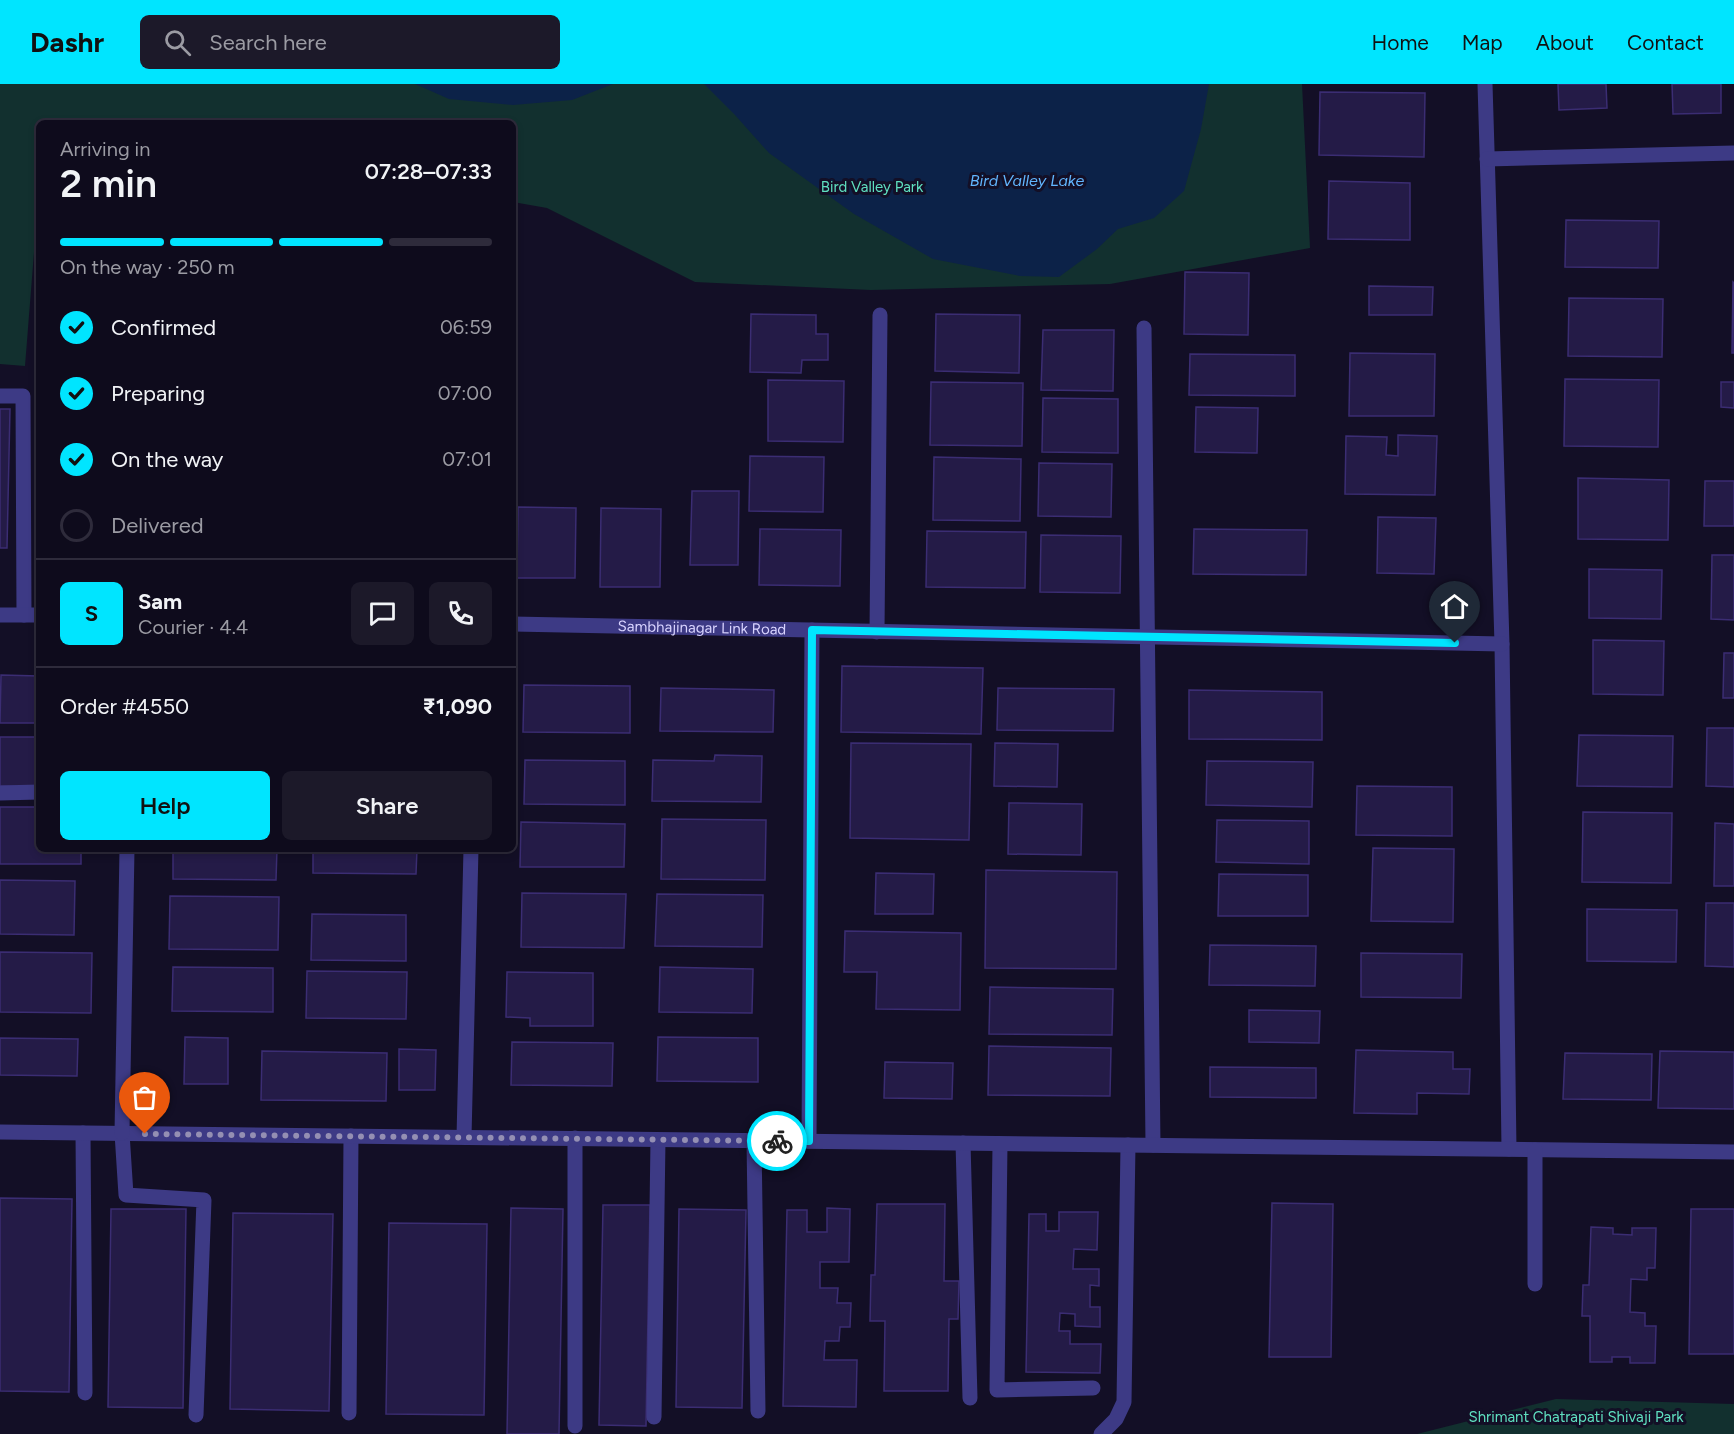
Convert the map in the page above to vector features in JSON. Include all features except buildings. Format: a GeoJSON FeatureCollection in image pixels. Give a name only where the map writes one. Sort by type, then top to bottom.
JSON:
{"type":"FeatureCollection","features":[{"type":"Feature","properties":{"kind":"street"},"geometry":{"type":"LineString","coordinates":[[1485,84],[1502,644],[1509,1149]]}},
{"type":"Feature","properties":{"kind":"street"},"geometry":{"type":"LineString","coordinates":[[1487,159],[1734,153]]}},
{"type":"Feature","properties":{"kind":"street"},"geometry":{"type":"LineString","coordinates":[[877,632],[880,315]]}},
{"type":"Feature","properties":{"kind":"street"},"geometry":{"type":"LineString","coordinates":[[1144,328],[1153,1145]]}},
{"type":"Feature","properties":{"kind":"street"},"geometry":{"type":"LineString","coordinates":[[0,396],[23,396],[31,615],[0,615]]}},
{"type":"Feature","properties":{"kind":"street","name":"Sambhajinagar Link Road"},"geometry":{"type":"LineString","coordinates":[[516,624],[1502,644]]}},
{"type":"Feature","properties":{"kind":"street"},"geometry":{"type":"LineString","coordinates":[[809,1141],[812,630]]}},
{"type":"Feature","properties":{"kind":"street"},"geometry":{"type":"LineString","coordinates":[[0,793],[36,792]]}},
{"type":"Feature","properties":{"kind":"street"},"geometry":{"type":"LineString","coordinates":[[127,852],[122,1133],[126,1196],[204,1200],[196,1415]]}},
{"type":"Feature","properties":{"kind":"street"},"geometry":{"type":"LineString","coordinates":[[464,1137],[471,852]]}},
{"type":"Feature","properties":{"kind":"street"},"geometry":{"type":"LineString","coordinates":[[0,1132],[1734,1152]]}},
{"type":"Feature","properties":{"kind":"street"},"geometry":{"type":"LineString","coordinates":[[83,1133],[85,1393]]}},
{"type":"Feature","properties":{"kind":"street"},"geometry":{"type":"LineString","coordinates":[[349,1413],[351,1136]]}},
{"type":"Feature","properties":{"kind":"street"},"geometry":{"type":"LineString","coordinates":[[575,1138],[576,1426]]}},
{"type":"Feature","properties":{"kind":"street"},"geometry":{"type":"LineString","coordinates":[[654,1417],[658,1140]]}},
{"type":"Feature","properties":{"kind":"street"},"geometry":{"type":"LineString","coordinates":[[754,1141],[758,1411]]}},
{"type":"Feature","properties":{"kind":"street"},"geometry":{"type":"LineString","coordinates":[[963,1143],[970,1398]]}},
{"type":"Feature","properties":{"kind":"street"},"geometry":{"type":"LineString","coordinates":[[1000,1144],[997,1390],[1093,1388]]}},
{"type":"Feature","properties":{"kind":"street"},"geometry":{"type":"LineString","coordinates":[[1101,1434],[1116,1419],[1124,1402],[1128,1145]]}},
{"type":"Feature","properties":{"kind":"street"},"geometry":{"type":"LineString","coordinates":[[1535,1150],[1535,1284]]}},
{"type":"Feature","properties":{"kind":"green space","name":"Bird Valley Park"},"geometry":{"type":"Polygon","coordinates":[[[0,84],[1302,84],[1310,248],[1110,284],[871,290],[695,282],[547,208],[516,203],[516,120],[36,120],[36,240],[25,366],[0,364],[0,84]]]}},
{"type":"Feature","properties":{"kind":"green space","name":"Shrimant Chatrapati Shivaji Park"},"geometry":{"type":"Polygon","coordinates":[[[1556,1399],[1734,1404],[1734,1434],[1417,1434],[1556,1399]]]}},
{"type":"Feature","properties":{"kind":"water"},"geometry":{"type":"Polygon","coordinates":[[[415,84],[613,84],[572,100],[513,105],[449,99],[415,84]]]}},
{"type":"Feature","properties":{"kind":"water","name":"Bird Valley Lake"},"geometry":{"type":"Polygon","coordinates":[[[704,84],[1209,84],[1201,129],[1184,191],[1154,218],[1118,229],[1097,249],[1059,277],[1020,276],[933,259],[854,214],[769,153],[704,84]]]}},
{"type":"Feature","properties":{"kind":"way so far"},"geometry":{"type":"LineString","coordinates":[[145,1134],[777,1141]]}},
{"type":"Feature","properties":{"kind":"route"},"geometry":{"type":"LineString","coordinates":[[777,1141],[809,1141],[812,630],[1455,643]]}}]}
